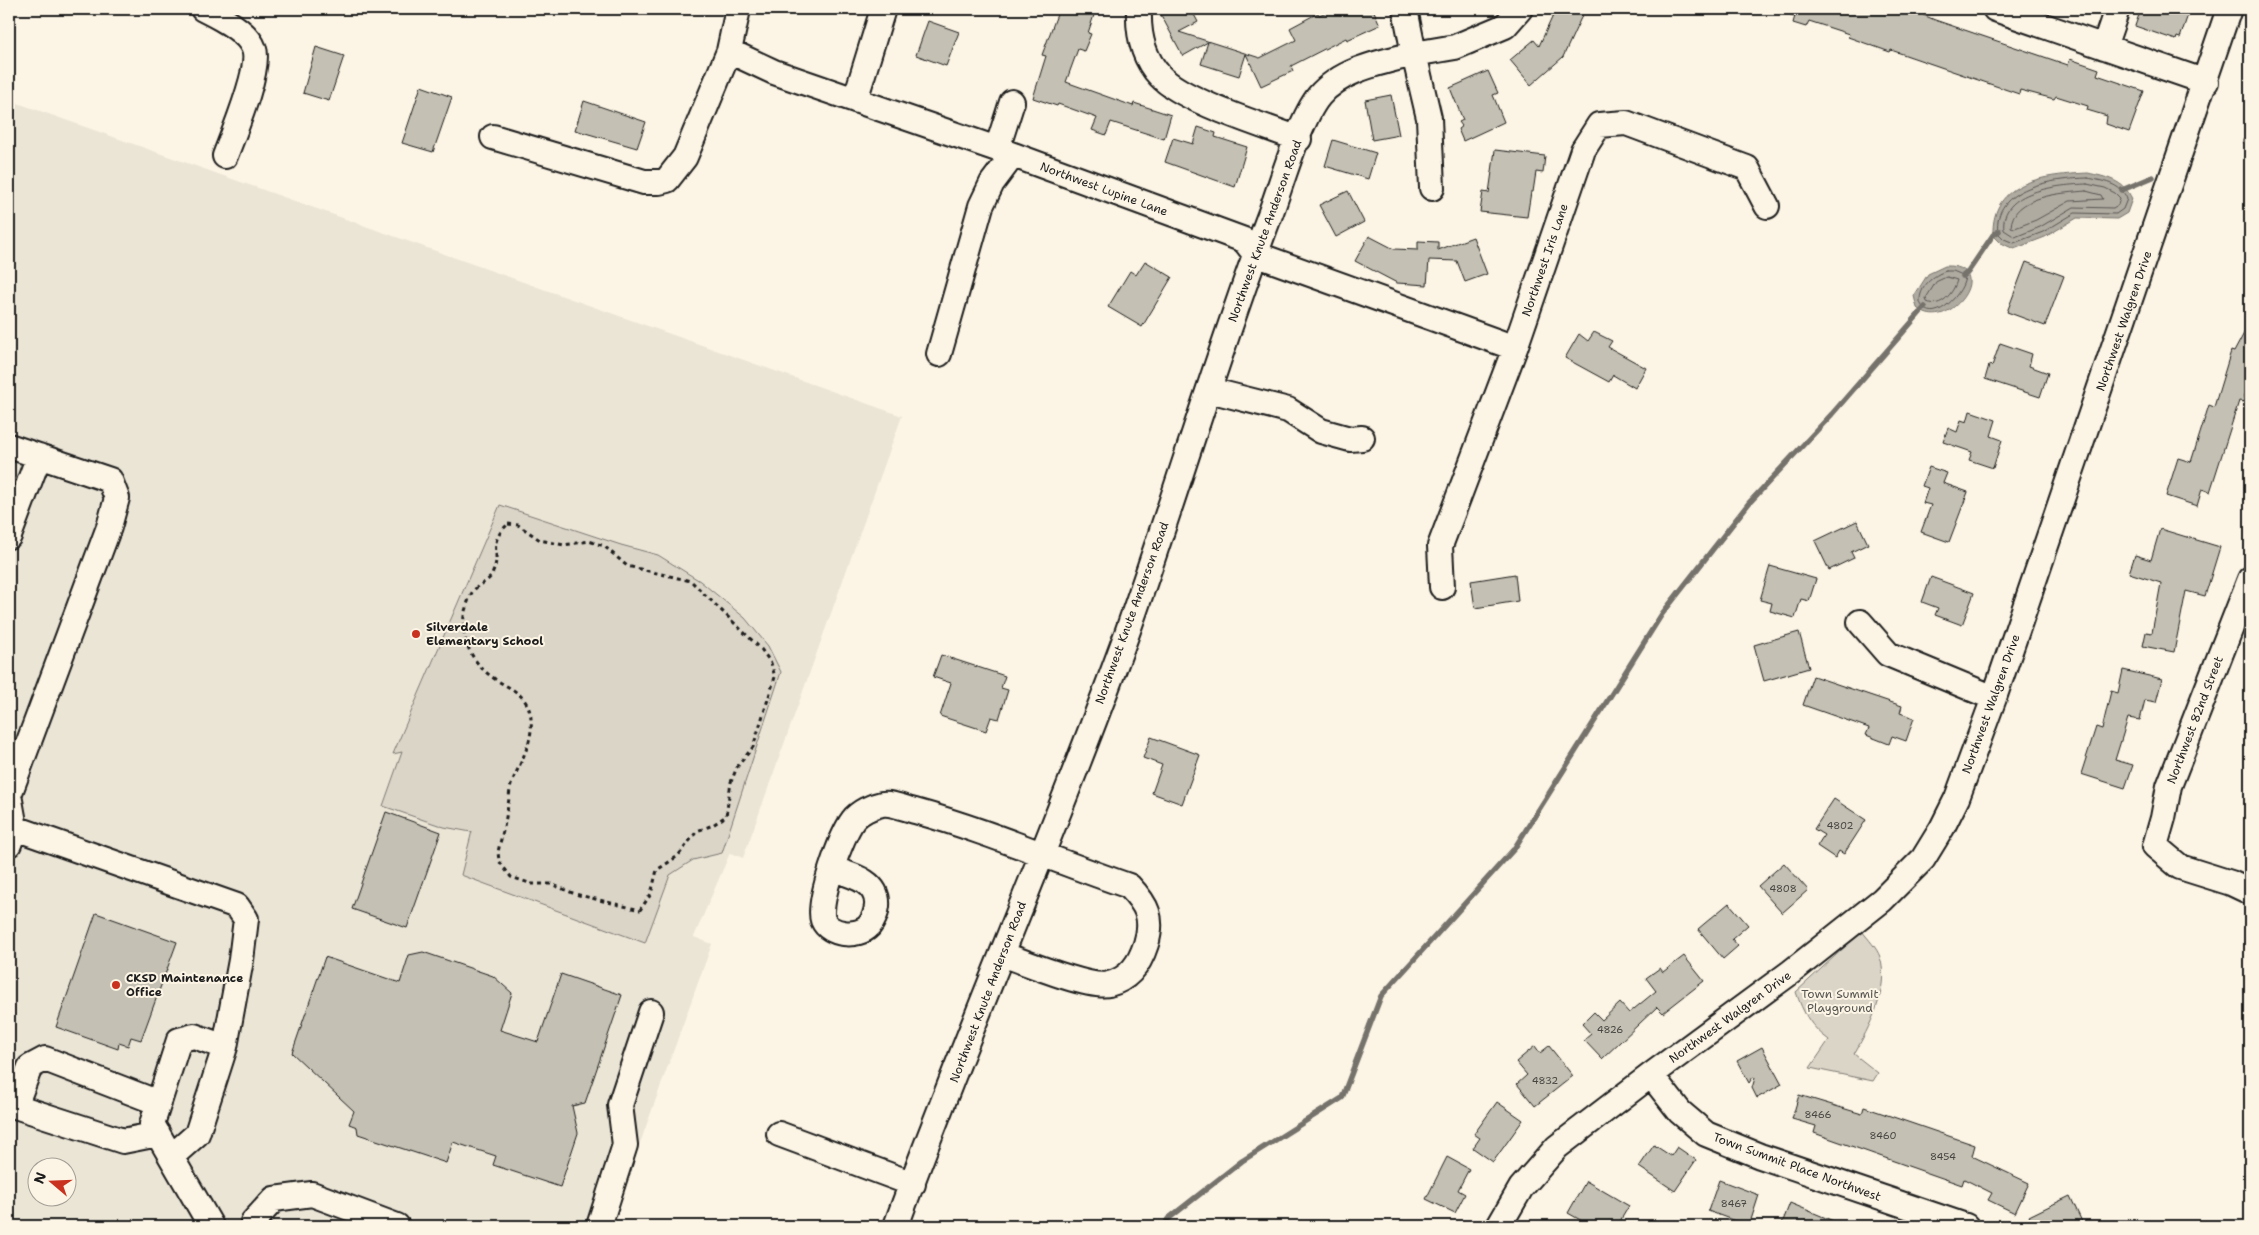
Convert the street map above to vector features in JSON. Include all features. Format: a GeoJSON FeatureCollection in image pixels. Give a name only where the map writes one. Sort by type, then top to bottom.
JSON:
{"type":"FeatureCollection","features":[{"type":"Feature","properties":{"kind":"street"},"geometry":{"type":"LineString","coordinates":[[203,9],[226,21],[246,37],[255,49],[254,72],[225,156]]}},
{"type":"Feature","properties":{"kind":"street"},"geometry":{"type":"LineString","coordinates":[[493,138],[644,182],[668,180],[685,157],[729,51],[738,9]]}},
{"type":"Feature","properties":{"kind":"street"},"geometry":{"type":"LineString","coordinates":[[855,100],[883,9]]}},
{"type":"Feature","properties":{"kind":"street"},"geometry":{"type":"LineString","coordinates":[[1139,9],[1140,37],[1146,56],[1160,76],[1172,86],[1211,105],[1299,138]]}},
{"type":"Feature","properties":{"kind":"street"},"geometry":{"type":"LineString","coordinates":[[1405,9],[1429,118],[1432,188]]}},
{"type":"Feature","properties":{"kind":"street","name":"Northwest Knute Anderson Road"},"geometry":{"type":"LineString","coordinates":[[896,1226],[1126,637],[1255,254],[1310,111],[1320,95],[1353,72],[1373,64],[1455,47],[1505,26],[1520,9]]}},
{"type":"Feature","properties":{"kind":"street"},"geometry":{"type":"LineString","coordinates":[[1995,9],[2206,82]]}},
{"type":"Feature","properties":{"kind":"street"},"geometry":{"type":"LineString","coordinates":[[2104,47],[2117,9]]}},
{"type":"Feature","properties":{"kind":"street","name":"Northwest Walgren Drive"},"geometry":{"type":"LineString","coordinates":[[1499,1226],[1521,1188],[1557,1147],[1651,1074],[1792,972],[1882,900],[1923,859],[1942,828],[1957,798],[1994,698],[2206,82],[2229,9]]}},
{"type":"Feature","properties":{"kind":"street","name":"Northwest Lupine Lane"},"geometry":{"type":"LineString","coordinates":[[729,51],[774,72],[1005,152],[1244,240],[1255,254],[1515,348]]}},
{"type":"Feature","properties":{"kind":"street"},"geometry":{"type":"LineString","coordinates":[[939,354],[981,206],[1005,152],[1012,102]]}},
{"type":"Feature","properties":{"kind":"street","name":"Northwest Iris Lane"},"geometry":{"type":"LineString","coordinates":[[1442,588],[1440,546],[1515,348],[1583,150],[1599,125],[1626,123],[1747,168],[1767,206]]}},
{"type":"Feature","properties":{"kind":"street"},"geometry":{"type":"LineString","coordinates":[[1209,390],[1288,410],[1320,431],[1350,439],[1362,438]]}},
{"type":"Feature","properties":{"kind":"street"},"geometry":{"type":"LineString","coordinates":[[9,446],[110,480],[116,498],[109,527],[9,795],[12,836],[237,906],[246,919],[241,960],[225,1047],[196,1134],[171,1157]]}},
{"type":"Feature","properties":{"kind":"street"},"geometry":{"type":"LineString","coordinates":[[9,536],[39,456]]}},
{"type":"Feature","properties":{"kind":"street","name":"Northwest 82nd Street"},"geometry":{"type":"LineString","coordinates":[[2250,579],[2169,786],[2155,846],[2180,867],[2231,883],[2250,892]]}},
{"type":"Feature","properties":{"kind":"street"},"geometry":{"type":"LineString","coordinates":[[1860,622],[1888,654],[1994,698]]}},
{"type":"Feature","properties":{"kind":"street"},"geometry":{"type":"LineString","coordinates":[[832,869],[853,820],[866,809],[884,803],[934,816],[1129,886],[1148,911],[1150,931],[1144,951],[1135,970],[1124,978],[1108,985],[1086,982],[1002,954]]}},
{"type":"Feature","properties":{"kind":"street"},"geometry":{"type":"LineString","coordinates":[[600,1226],[625,1145],[620,1105],[651,1012]]}},
{"type":"Feature","properties":{"kind":"street"},"geometry":{"type":"LineString","coordinates":[[211,1226],[152,1124],[179,1040],[194,1036],[225,1047]]}},
{"type":"Feature","properties":{"kind":"street"},"geometry":{"type":"LineString","coordinates":[[158,1134],[123,1141],[15,1106],[30,1068],[44,1059],[159,1103]]}},
{"type":"Feature","properties":{"kind":"street","name":"Town Summit Place Northwest"},"geometry":{"type":"LineString","coordinates":[[1651,1074],[1680,1112],[1706,1134],[1760,1156],[1966,1226]]}},
{"type":"Feature","properties":{"kind":"street"},"geometry":{"type":"LineString","coordinates":[[779,1134],[913,1184]]}},
{"type":"Feature","properties":{"kind":"street"},"geometry":{"type":"LineString","coordinates":[[252,1226],[253,1222],[274,1199],[312,1194],[397,1226]]}},
{"type":"Feature","properties":{"kind":"path"},"geometry":{"type":"LineString","coordinates":[[508,524],[518,524],[540,540],[564,545],[589,542],[604,546],[627,566],[691,581],[761,649],[770,663],[775,678],[753,747],[737,768],[731,782],[726,816],[713,825],[697,831],[678,856],[657,870],[651,894],[640,910],[584,897],[550,884],[532,884],[511,877],[499,861],[498,852],[511,785],[531,735],[530,712],[523,699],[513,688],[492,677],[469,651],[463,627],[466,610],[474,590],[484,584],[493,573],[494,548],[498,534],[508,524]]}},
{"type":"Feature","properties":{"kind":"shaded area","name":"Silverdale Elementary School"},"geometry":{"type":"Polygon","coordinates":[[[9,100],[902,416],[743,858],[730,853],[694,937],[712,944],[610,1226],[9,1226],[9,100]]]}},
{"type":"Feature","properties":{"kind":"green space"},"geometry":{"type":"Polygon","coordinates":[[[500,505],[621,545],[658,555],[700,581],[745,618],[768,646],[781,672],[722,853],[693,860],[670,875],[645,943],[461,875],[472,831],[444,827],[383,806],[402,752],[393,754],[500,505]]]}},
{"type":"Feature","properties":{"kind":"green space","name":"Town Summit Playground"},"geometry":{"type":"Polygon","coordinates":[[[1862,931],[1879,954],[1882,969],[1880,995],[1876,1008],[1854,1054],[1878,1073],[1873,1081],[1810,1068],[1829,1040],[1808,1019],[1796,992],[1862,931]]]}},
{"type":"Feature","properties":{"kind":"water"},"geometry":{"type":"Polygon","coordinates":[[[2088,173],[2114,180],[2124,187],[2132,199],[2127,213],[2117,219],[2077,218],[2045,237],[2014,249],[2001,243],[1993,235],[1995,217],[2001,202],[2011,192],[2024,184],[2039,179],[2088,173]]]}},
{"type":"Feature","properties":{"kind":"water"},"geometry":{"type":"Polygon","coordinates":[[[1945,266],[1961,268],[1968,276],[1968,286],[1963,297],[1954,307],[1942,313],[1929,314],[1917,308],[1914,296],[1928,274],[1945,266]]]}},
{"type":"Feature","properties":{"kind":"building"},"geometry":{"type":"Polygon","coordinates":[[[1059,9],[1096,9],[1088,33],[1091,34],[1084,51],[1078,49],[1066,82],[1133,106],[1134,103],[1171,115],[1164,139],[1111,122],[1106,135],[1092,130],[1097,118],[1058,104],[1057,106],[1033,98],[1046,56],[1042,55],[1059,9]]]}},
{"type":"Feature","properties":{"kind":"building"},"geometry":{"type":"Polygon","coordinates":[[[1173,9],[1191,9],[1198,22],[1179,32],[1260,58],[1296,40],[1290,28],[1318,13],[1319,15],[1334,9],[1373,9],[1380,25],[1347,40],[1346,38],[1291,66],[1293,71],[1261,86],[1246,54],[1239,76],[1201,64],[1208,42],[1183,56],[1161,15],[1173,9]]]}},
{"type":"Feature","properties":{"kind":"building"},"geometry":{"type":"Polygon","coordinates":[[[1556,9],[1585,9],[1563,57],[1531,85],[1510,60],[1534,40],[1539,46],[1556,9]]]}},
{"type":"Feature","properties":{"kind":"building"},"geometry":{"type":"Polygon","coordinates":[[[1781,9],[1909,9],[1935,20],[2068,65],[2070,59],[2099,69],[2097,75],[2144,91],[2129,132],[2106,124],[2107,116],[2087,110],[2088,106],[2056,96],[2054,99],[2020,90],[2019,94],[1891,50],[1890,52],[1848,37],[1849,34],[1809,21],[1806,27],[1793,23],[1795,16],[1780,12],[1781,9]]]}},
{"type":"Feature","properties":{"kind":"building"},"geometry":{"type":"Polygon","coordinates":[[[2141,9],[2190,9],[2180,38],[2177,37],[2176,40],[2135,26],[2141,9]]]}},
{"type":"Feature","properties":{"kind":"building"},"geometry":{"type":"Polygon","coordinates":[[[928,21],[959,32],[946,66],[916,55],[928,21]]]}},
{"type":"Feature","properties":{"kind":"building"},"geometry":{"type":"Polygon","coordinates":[[[316,47],[344,56],[329,101],[303,93],[316,47]]]}},
{"type":"Feature","properties":{"kind":"building"},"geometry":{"type":"Polygon","coordinates":[[[1488,71],[1498,93],[1493,95],[1504,122],[1463,141],[1458,129],[1462,126],[1459,122],[1463,120],[1450,88],[1488,71]]]}},
{"type":"Feature","properties":{"kind":"building"},"geometry":{"type":"Polygon","coordinates":[[[421,86],[452,97],[433,152],[402,143],[421,86]]]}},
{"type":"Feature","properties":{"kind":"building"},"geometry":{"type":"Polygon","coordinates":[[[1391,95],[1399,135],[1372,140],[1365,100],[1391,95]]]}},
{"type":"Feature","properties":{"kind":"building"},"geometry":{"type":"Polygon","coordinates":[[[584,101],[646,122],[637,148],[575,130],[584,101]]]}},
{"type":"Feature","properties":{"kind":"building"},"geometry":{"type":"Polygon","coordinates":[[[1198,127],[1216,133],[1215,137],[1247,147],[1235,187],[1165,162],[1173,138],[1193,144],[1198,127]]]}},
{"type":"Feature","properties":{"kind":"building"},"geometry":{"type":"Polygon","coordinates":[[[1333,140],[1376,153],[1368,179],[1325,166],[1333,140]]]}},
{"type":"Feature","properties":{"kind":"building"},"geometry":{"type":"Polygon","coordinates":[[[1495,150],[1545,156],[1543,173],[1536,172],[1527,217],[1480,212],[1483,192],[1489,193],[1495,150]]]}},
{"type":"Feature","properties":{"kind":"building"},"geometry":{"type":"Polygon","coordinates":[[[1348,191],[1364,222],[1336,237],[1319,205],[1348,191]]]}},
{"type":"Feature","properties":{"kind":"building"},"geometry":{"type":"Polygon","coordinates":[[[1369,236],[1394,249],[1418,250],[1418,241],[1438,242],[1438,250],[1473,237],[1487,274],[1465,282],[1457,261],[1429,260],[1427,285],[1397,283],[1355,261],[1369,236]]]}},
{"type":"Feature","properties":{"kind":"building"},"geometry":{"type":"Polygon","coordinates":[[[1145,261],[1172,277],[1142,327],[1108,307],[1130,271],[1136,275],[1145,261]]]}},
{"type":"Feature","properties":{"kind":"building"},"geometry":{"type":"Polygon","coordinates":[[[2026,262],[2064,276],[2045,326],[2007,312],[2026,262]]]}},
{"type":"Feature","properties":{"kind":"building"},"geometry":{"type":"Polygon","coordinates":[[[2250,322],[2250,378],[2243,402],[2239,401],[2210,492],[2202,489],[2197,506],[2166,496],[2178,458],[2191,462],[2209,405],[2214,407],[2231,351],[2234,352],[2250,322]]]}},
{"type":"Feature","properties":{"kind":"building"},"geometry":{"type":"Polygon","coordinates":[[[1594,332],[1612,341],[1608,347],[1646,368],[1635,388],[1613,375],[1609,382],[1565,358],[1579,334],[1588,341],[1594,332]]]}},
{"type":"Feature","properties":{"kind":"building"},"geometry":{"type":"Polygon","coordinates":[[[2000,343],[2032,354],[2029,366],[2048,373],[2040,397],[1985,379],[1989,365],[1992,366],[2000,343]]]}},
{"type":"Feature","properties":{"kind":"building"},"geometry":{"type":"Polygon","coordinates":[[[1970,411],[1996,420],[1991,436],[2002,440],[1993,468],[1969,460],[1972,452],[1943,442],[1948,428],[1957,432],[1961,420],[1967,422],[1970,411]]]}},
{"type":"Feature","properties":{"kind":"building"},"geometry":{"type":"Polygon","coordinates":[[[1929,467],[1947,473],[1943,483],[1968,492],[1949,542],[1921,532],[1931,505],[1923,503],[1928,488],[1922,486],[1929,467]]]}},
{"type":"Feature","properties":{"kind":"building"},"geometry":{"type":"Polygon","coordinates":[[[1857,521],[1868,544],[1851,552],[1854,558],[1829,570],[1815,541],[1857,521]]]}},
{"type":"Feature","properties":{"kind":"building"},"geometry":{"type":"Polygon","coordinates":[[[2160,529],[2220,547],[2205,596],[2186,591],[2174,652],[2143,646],[2146,632],[2152,633],[2161,583],[2129,573],[2135,555],[2151,560],[2160,529]]]}},
{"type":"Feature","properties":{"kind":"building"},"geometry":{"type":"Polygon","coordinates":[[[1770,566],[1816,579],[1809,601],[1801,599],[1795,618],[1770,611],[1772,603],[1760,600],[1770,566]]]}},
{"type":"Feature","properties":{"kind":"building"},"geometry":{"type":"Polygon","coordinates":[[[1515,574],[1518,601],[1475,608],[1471,581],[1515,574]]]}},
{"type":"Feature","properties":{"kind":"building"},"geometry":{"type":"Polygon","coordinates":[[[1931,577],[1974,593],[1962,625],[1935,615],[1938,608],[1922,602],[1931,577]]]}},
{"type":"Feature","properties":{"kind":"building"},"geometry":{"type":"Polygon","coordinates":[[[1799,632],[1809,668],[1764,681],[1754,645],[1799,632]]]}},
{"type":"Feature","properties":{"kind":"building"},"geometry":{"type":"Polygon","coordinates":[[[941,655],[1005,676],[1001,688],[1008,690],[999,719],[991,717],[986,731],[940,716],[951,683],[933,677],[941,655]]]}},
{"type":"Feature","properties":{"kind":"building"},"geometry":{"type":"Polygon","coordinates":[[[2123,670],[2162,679],[2156,702],[2145,700],[2140,720],[2128,718],[2115,760],[2133,765],[2125,788],[2081,774],[2096,727],[2102,729],[2111,691],[2118,693],[2123,670]]]}},
{"type":"Feature","properties":{"kind":"building"},"geometry":{"type":"Polygon","coordinates":[[[1813,676],[1902,706],[1900,713],[1914,718],[1906,741],[1892,736],[1889,744],[1866,735],[1869,728],[1803,705],[1813,676]]]}},
{"type":"Feature","properties":{"kind":"building"},"geometry":{"type":"Polygon","coordinates":[[[1151,737],[1200,755],[1182,804],[1152,793],[1162,765],[1143,758],[1151,737]]]}},
{"type":"Feature","properties":{"kind":"building"},"geometry":{"type":"Polygon","coordinates":[[[1834,799],[1866,820],[1844,854],[1839,851],[1835,858],[1817,846],[1824,835],[1814,829],[1834,799]]]}},
{"type":"Feature","properties":{"kind":"building"},"geometry":{"type":"Polygon","coordinates":[[[386,812],[441,832],[407,928],[352,909],[386,812]]]}},
{"type":"Feature","properties":{"kind":"building"},"geometry":{"type":"Polygon","coordinates":[[[1784,863],[1808,890],[1782,913],[1758,886],[1784,863]]]}},
{"type":"Feature","properties":{"kind":"building"},"geometry":{"type":"Polygon","coordinates":[[[1729,903],[1748,925],[1732,939],[1738,946],[1723,959],[1698,929],[1729,903]]]}},
{"type":"Feature","properties":{"kind":"building","name":"CKSD Maintenance Office"},"geometry":{"type":"Polygon","coordinates":[[[96,913],[177,942],[141,1040],[131,1037],[128,1046],[119,1043],[118,1049],[56,1027],[96,913]]]}},
{"type":"Feature","properties":{"kind":"building"},"geometry":{"type":"Polygon","coordinates":[[[423,952],[493,976],[512,993],[500,1030],[538,1042],[561,974],[622,995],[585,1103],[572,1106],[578,1133],[560,1187],[493,1165],[496,1156],[453,1142],[446,1163],[358,1134],[357,1127],[349,1124],[354,1111],[292,1053],[325,957],[400,983],[409,955],[423,952]]]}},
{"type":"Feature","properties":{"kind":"building"},"geometry":{"type":"Polygon","coordinates":[[[1684,956],[1704,981],[1663,1013],[1657,1007],[1602,1059],[1584,1040],[1591,1034],[1582,1024],[1594,1012],[1602,1020],[1620,1003],[1629,1013],[1656,991],[1646,978],[1660,968],[1663,972],[1684,956]]]}},
{"type":"Feature","properties":{"kind":"building"},"geometry":{"type":"Polygon","coordinates":[[[1535,1046],[1540,1053],[1549,1046],[1573,1076],[1535,1106],[1517,1084],[1527,1075],[1516,1062],[1535,1046]]]}},
{"type":"Feature","properties":{"kind":"building"},"geometry":{"type":"Polygon","coordinates":[[[1762,1047],[1782,1084],[1757,1098],[1752,1088],[1755,1078],[1753,1077],[1749,1083],[1737,1061],[1762,1047]]]}},
{"type":"Feature","properties":{"kind":"building"},"geometry":{"type":"Polygon","coordinates":[[[1799,1095],[1862,1114],[1864,1107],[1975,1145],[1972,1156],[2029,1183],[2015,1213],[1988,1200],[1992,1193],[1964,1179],[1962,1185],[1814,1133],[1816,1126],[1792,1119],[1799,1095]]]}},
{"type":"Feature","properties":{"kind":"building"},"geometry":{"type":"Polygon","coordinates":[[[1497,1102],[1523,1120],[1493,1162],[1473,1148],[1480,1138],[1474,1134],[1497,1102]]]}},
{"type":"Feature","properties":{"kind":"building"},"geometry":{"type":"Polygon","coordinates":[[[1654,1145],[1671,1156],[1677,1147],[1696,1160],[1675,1191],[1639,1167],[1654,1145]]]}},
{"type":"Feature","properties":{"kind":"building"},"geometry":{"type":"Polygon","coordinates":[[[1447,1157],[1469,1169],[1458,1190],[1465,1194],[1455,1213],[1426,1199],[1447,1157]]]}},
{"type":"Feature","properties":{"kind":"building"},"geometry":{"type":"Polygon","coordinates":[[[1719,1180],[1759,1195],[1749,1226],[1708,1211],[1719,1180]]]}},
{"type":"Feature","properties":{"kind":"building"},"geometry":{"type":"Polygon","coordinates":[[[1586,1181],[1629,1206],[1617,1226],[1591,1226],[1568,1213],[1586,1181]]]}},
{"type":"Feature","properties":{"kind":"building"},"geometry":{"type":"Polygon","coordinates":[[[2070,1196],[2084,1226],[2034,1226],[2029,1216],[2070,1196]]]}},
{"type":"Feature","properties":{"kind":"building"},"geometry":{"type":"Polygon","coordinates":[[[1790,1203],[1843,1225],[1843,1226],[1781,1226],[1790,1203]]]}},
{"type":"Feature","properties":{"kind":"waterway"},"geometry":{"type":"LineString","coordinates":[[2245,141],[2250,139]]}},
{"type":"Feature","properties":{"kind":"waterway"},"geometry":{"type":"LineString","coordinates":[[2122,190],[2153,177]]}},
{"type":"Feature","properties":{"kind":"waterway"},"geometry":{"type":"LineString","coordinates":[[1963,276],[1968,272],[1993,235],[1999,231]]}},
{"type":"Feature","properties":{"kind":"waterway"},"geometry":{"type":"LineString","coordinates":[[1164,1226],[1168,1219],[1242,1161],[1342,1098],[1381,996],[1514,849],[1662,614],[1749,503],[1832,414],[1925,307]]}},
{"type":"Feature","properties":{"kind":"place","name":"Silverdale Elementary School"},"geometry":{"type":"Point","coordinates":[416,634]}},
{"type":"Feature","properties":{"kind":"place","name":"CKSD Maintenance Office"},"geometry":{"type":"Point","coordinates":[116,985]}}]}
